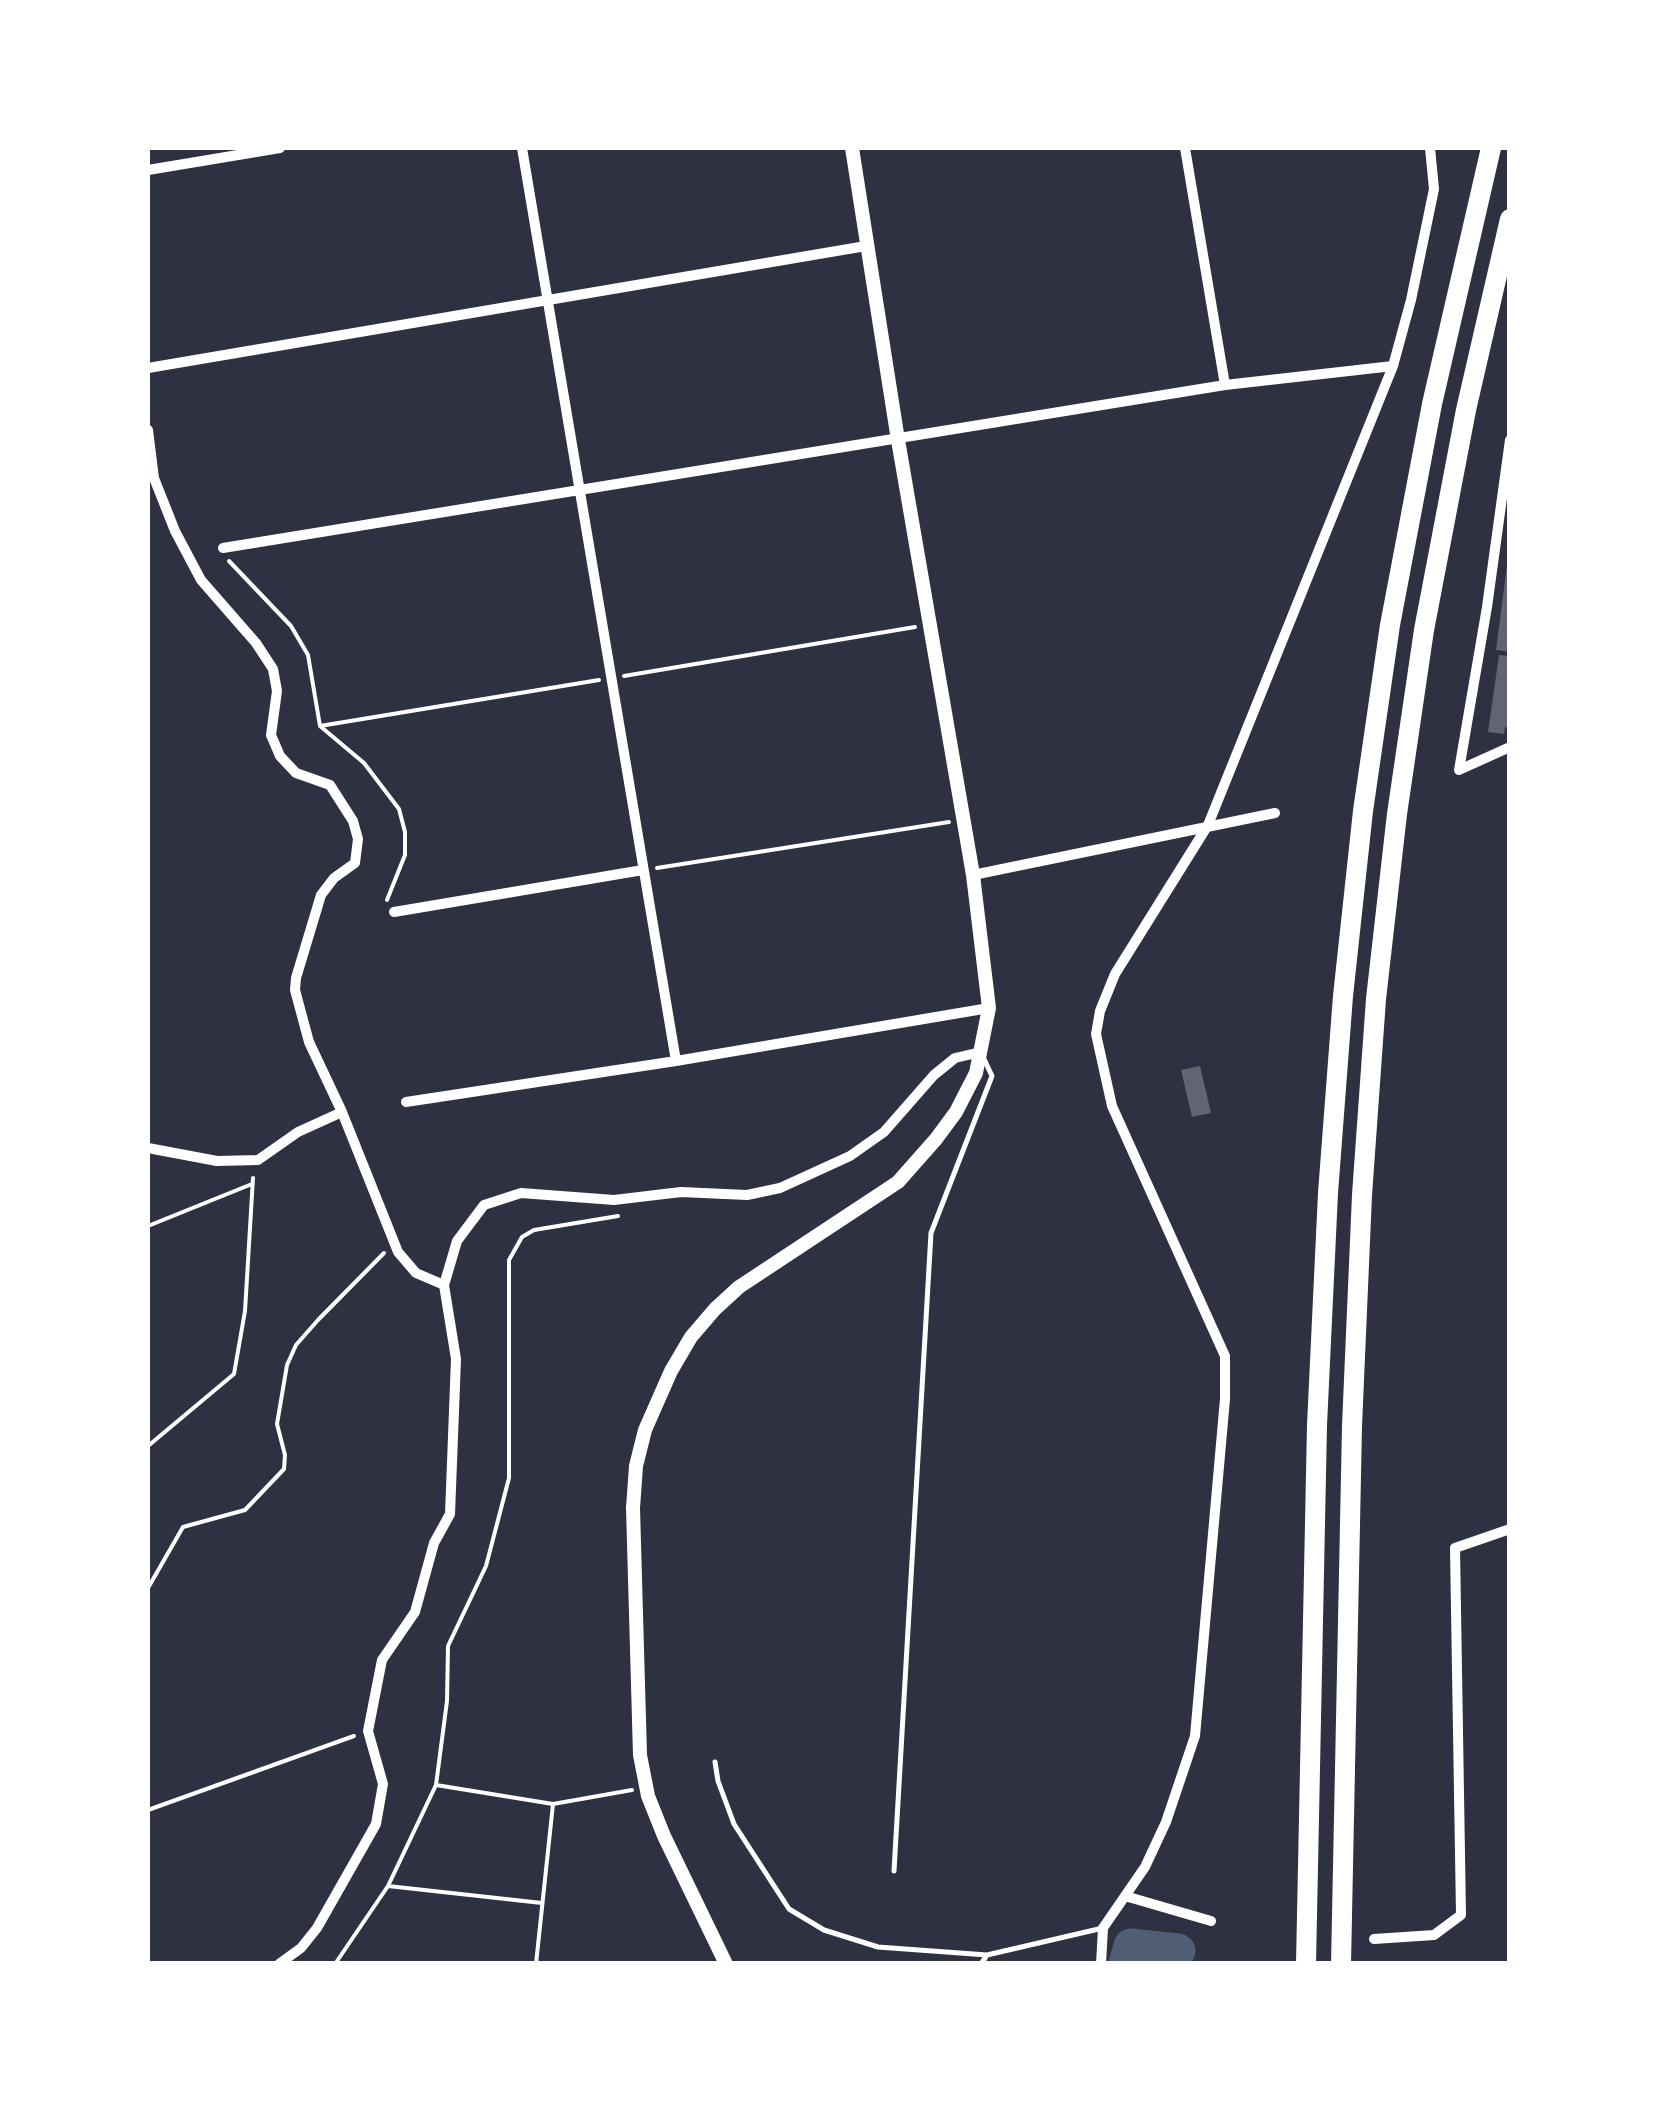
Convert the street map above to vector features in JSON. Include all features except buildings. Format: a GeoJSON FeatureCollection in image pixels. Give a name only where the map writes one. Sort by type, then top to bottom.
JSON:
{"type":"FeatureCollection","features":[{"type":"Feature","properties":{"kind":"highway"},"geometry":{"type":"LineString","coordinates":[[1306,1964],[1317,1424],[1328,1193],[1343,996],[1363,810],[1390,625],[1432,404],[1491,148]]}},
{"type":"Feature","properties":{"kind":"highway"},"geometry":{"type":"LineString","coordinates":[[1341,1964],[1352,1426],[1362,1194],[1376,999],[1397,814],[1424,630],[1466,410],[1510,219]]}},
{"type":"Feature","properties":{"kind":"street"},"geometry":{"type":"LineString","coordinates":[[148,170],[280,148]]}},
{"type":"Feature","properties":{"kind":"street"},"geometry":{"type":"LineString","coordinates":[[522,148],[676,1061]]}},
{"type":"Feature","properties":{"kind":"street"},"geometry":{"type":"LineString","coordinates":[[726,1964],[664,1836],[646,1788],[640,1755],[633,1508],[636,1466],[655,1401],[691,1337],[727,1298],[898,1182],[956,1112],[976,1073],[989,1008],[973,875],[852,148]]}},
{"type":"Feature","properties":{"kind":"street"},"geometry":{"type":"LineString","coordinates":[[1185,148],[1225,385]]}},
{"type":"Feature","properties":{"kind":"street"},"geometry":{"type":"LineString","coordinates":[[1101,1964],[1102,1928],[1144,1867],[1166,1822],[1195,1736],[1220,1476],[1225,1356],[1112,1106],[1096,1034],[1100,1011],[1115,974],[1208,825],[1393,366],[1412,300],[1434,189],[1430,148]]}},
{"type":"Feature","properties":{"kind":"street"},"geometry":{"type":"LineString","coordinates":[[148,368],[866,246]]}},
{"type":"Feature","properties":{"kind":"street"},"geometry":{"type":"LineString","coordinates":[[223,548],[1225,385],[1393,366]]}},
{"type":"Feature","properties":{"kind":"street"},"geometry":{"type":"LineString","coordinates":[[148,430],[154,478],[175,531],[201,580],[256,643],[273,669],[277,691],[271,735],[280,756],[296,773],[330,785],[352,820],[358,839],[355,863],[334,878],[322,895],[295,990],[310,1042],[394,1242],[416,1273],[444,1285]]}},
{"type":"Feature","properties":{"kind":"street"},"geometry":{"type":"LineString","coordinates":[[1510,440],[1459,770],[1510,747]]}},
{"type":"Feature","properties":{"kind":"street"},"geometry":{"type":"LineString","coordinates":[[973,875],[1275,812]]}},
{"type":"Feature","properties":{"kind":"street"},"geometry":{"type":"LineString","coordinates":[[394,912],[644,870]]}},
{"type":"Feature","properties":{"kind":"street"},"geometry":{"type":"LineString","coordinates":[[406,1102],[989,1008]]}},
{"type":"Feature","properties":{"kind":"street"},"geometry":{"type":"LineString","coordinates":[[279,1964],[301,1948],[317,1928],[376,1824],[383,1784],[368,1730],[382,1660],[415,1612],[434,1543],[450,1514],[456,1359],[444,1285],[457,1241],[484,1205],[521,1192],[614,1200],[681,1192],[747,1196],[780,1188],[850,1156],[884,1132],[934,1075],[955,1058],[981,1052]]}},
{"type":"Feature","properties":{"kind":"street"},"geometry":{"type":"LineString","coordinates":[[148,1148],[217,1161],[258,1160],[298,1132],[342,1112]]}},
{"type":"Feature","properties":{"kind":"street"},"geometry":{"type":"LineString","coordinates":[[1374,1939],[1434,1935],[1461,1915],[1455,1548],[1510,1529]]}},
{"type":"Feature","properties":{"kind":"street"},"geometry":{"type":"LineString","coordinates":[[1124,1896],[1211,1921]]}},
{"type":"Feature","properties":{"kind":"lane"},"geometry":{"type":"LineString","coordinates":[[894,1872],[931,1233],[992,1076],[981,1052]]}},
{"type":"Feature","properties":{"kind":"lane"},"geometry":{"type":"LineString","coordinates":[[715,1762],[734,1824],[789,1909],[824,1930],[878,1946],[986,1955],[1102,1928]]}},
{"type":"Feature","properties":{"kind":"lane"},"geometry":{"type":"LineString","coordinates":[[981,1964],[986,1955]]}},
{"type":"Feature","properties":{"kind":"path"},"geometry":{"type":"LineString","coordinates":[[223,548],[229,561],[291,626],[308,655],[320,726],[364,763],[399,809],[406,832],[405,855],[384,906],[394,912]]}},
{"type":"Feature","properties":{"kind":"path"},"geometry":{"type":"LineString","coordinates":[[644,870],[963,820]]}},
{"type":"Feature","properties":{"kind":"path"},"geometry":{"type":"LineString","coordinates":[[148,1226],[252,1184],[253,1178],[245,1311],[234,1374],[148,1446]]}},
{"type":"Feature","properties":{"kind":"path"},"geometry":{"type":"LineString","coordinates":[[335,1964],[388,1886],[436,1785],[448,1701],[448,1646],[486,1566],[509,1478],[509,1260],[522,1237],[534,1230],[619,1216]]}},
{"type":"Feature","properties":{"kind":"path"},"geometry":{"type":"LineString","coordinates":[[148,1588],[184,1527],[245,1510],[284,1469],[277,1424],[287,1365],[318,1320],[394,1242]]}},
{"type":"Feature","properties":{"kind":"path"},"geometry":{"type":"LineString","coordinates":[[148,1810],[368,1730]]}},
{"type":"Feature","properties":{"kind":"path"},"geometry":{"type":"LineString","coordinates":[[436,1785],[553,1804],[646,1788]]}},
{"type":"Feature","properties":{"kind":"path"},"geometry":{"type":"LineString","coordinates":[[536,1964],[553,1804]]}},
{"type":"Feature","properties":{"kind":"path"},"geometry":{"type":"LineString","coordinates":[[388,1886],[542,1903]]}},
{"type":"Feature","properties":{"kind":"waterway"},"geometry":{"type":"LineString","coordinates":[[1126,1964],[1131,1946],[1178,1951]]}}]}
